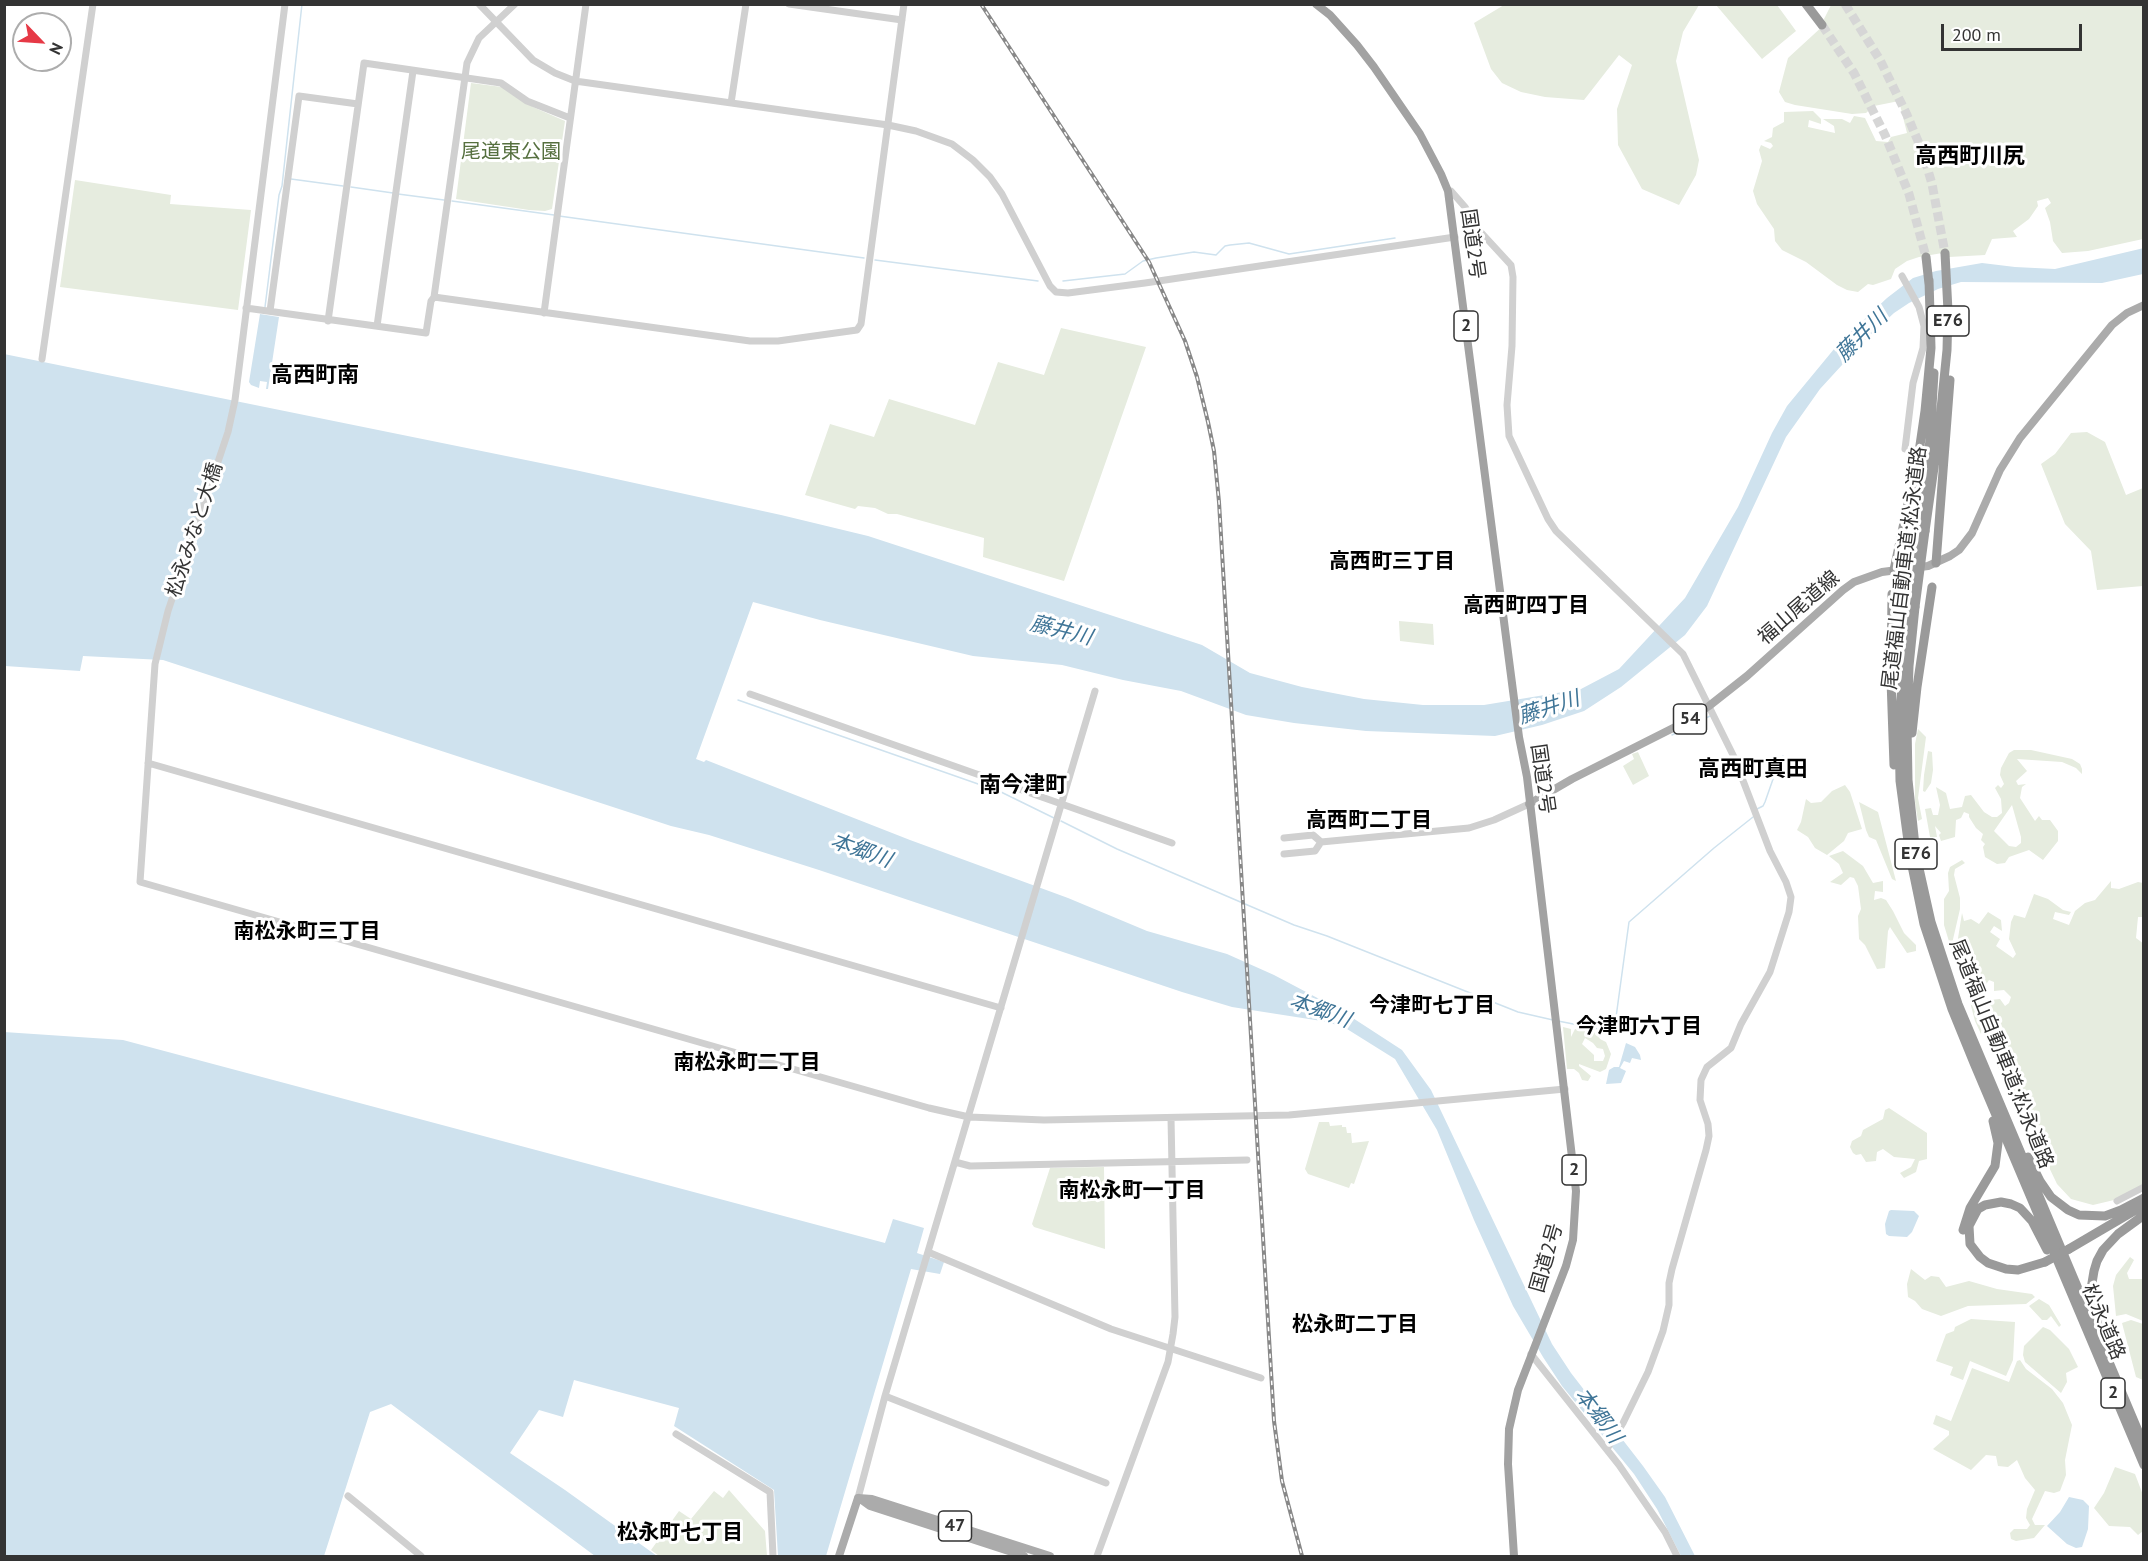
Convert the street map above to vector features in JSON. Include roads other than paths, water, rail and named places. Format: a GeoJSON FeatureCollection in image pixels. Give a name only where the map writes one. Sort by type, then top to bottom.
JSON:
{"type":"FeatureCollection","features":[{"type":"Feature","properties":{"kind":"highway","name":"国道2号"},"geometry":{"type":"LineString","coordinates":[[1316,4],[1330,15],[1374,67],[1420,134],[1448,191],[1529,804],[1565,1089],[1576,1191],[1576,1217],[1566,1266],[1518,1390],[1509,1429],[1515,1557]]}},
{"type":"Feature","properties":{"kind":"highway"},"geometry":{"type":"LineString","coordinates":[[1806,4],[1822,25]]}},
{"type":"Feature","properties":{"kind":"highway","name":"尾道福山自動車道;松永道路"},"geometry":{"type":"LineString","coordinates":[[1945,253],[1948,311],[1902,664],[1899,724],[1900,781],[1906,836],[1916,890],[1930,945],[1952,1009],[1974,1062],[2065,1254]]}},
{"type":"Feature","properties":{"kind":"highway","name":"尾道福山自動車道;松永道路"},"geometry":{"type":"LineString","coordinates":[[1926,257],[1939,389]]}},
{"type":"Feature","properties":{"kind":"highway"},"geometry":{"type":"LineString","coordinates":[[1936,563],[1939,389]]}},
{"type":"Feature","properties":{"kind":"highway"},"geometry":{"type":"LineString","coordinates":[[1894,570],[1919,452],[1939,389]]}},
{"type":"Feature","properties":{"kind":"highway"},"geometry":{"type":"LineString","coordinates":[[1916,855],[1912,800],[1913,724],[1932,587]]}},
{"type":"Feature","properties":{"kind":"highway"},"geometry":{"type":"LineString","coordinates":[[1892,594],[1892,743],[1906,836]]}},
{"type":"Feature","properties":{"kind":"highway","name":"尾道福山自動車道;松永道路"},"geometry":{"type":"LineString","coordinates":[[1911,607],[1907,725],[1908,780],[1916,855],[1931,922],[1958,1004],[2065,1254]]}},
{"type":"Feature","properties":{"kind":"highway"},"geometry":{"type":"LineString","coordinates":[[1974,1062],[1996,1128],[1998,1151],[1992,1174],[1966,1216],[1964,1240],[1971,1255],[2002,1273],[2022,1274],[2144,1213]]}},
{"type":"Feature","properties":{"kind":"highway"},"geometry":{"type":"LineString","coordinates":[[1993,1088],[2040,1181],[2058,1203],[2079,1215],[2104,1216],[2144,1198]]}},
{"type":"Feature","properties":{"kind":"highway"},"geometry":{"type":"LineString","coordinates":[[2046,1264],[2018,1270],[2006,1269],[1980,1257],[1970,1244],[1969,1235],[1969,1226],[1978,1209],[1984,1205],[2001,1202],[2011,1204],[2025,1213],[2040,1235],[2083,1321]]}},
{"type":"Feature","properties":{"kind":"highway"},"geometry":{"type":"LineString","coordinates":[[2065,1254],[2144,1205]]}},
{"type":"Feature","properties":{"kind":"highway"},"geometry":{"type":"LineString","coordinates":[[2104,1353],[2104,1340],[2092,1302],[2094,1271],[2100,1256],[2110,1243],[2144,1213]]}},
{"type":"Feature","properties":{"kind":"highway","name":"松永道路"},"geometry":{"type":"LineString","coordinates":[[2065,1254],[2083,1321],[2144,1465]]}},
{"type":"Feature","properties":{"kind":"highway","name":"松永道路"},"geometry":{"type":"LineString","coordinates":[[2065,1254],[2144,1445]]}},
{"type":"Feature","properties":{"kind":"main road","name":"福山尾道線"},"geometry":{"type":"LineString","coordinates":[[1529,804],[1572,779],[1685,722],[1709,706],[1747,676],[1843,590],[1867,577],[1936,563],[1950,556],[1966,542],[1972,533],[2000,470],[2032,423],[2112,325],[2127,313],[2144,305]]}},
{"type":"Feature","properties":{"kind":"main road"},"geometry":{"type":"LineString","coordinates":[[839,1557],[858,1498]]}},
{"type":"Feature","properties":{"kind":"main road","name":"47"},"geometry":{"type":"LineString","coordinates":[[858,1498],[870,1506],[1024,1557]]}},
{"type":"Feature","properties":{"kind":"main road","name":"47"},"geometry":{"type":"LineString","coordinates":[[858,1498],[872,1499],[1050,1557]]}},
{"type":"Feature","properties":{"kind":"street"},"geometry":{"type":"LineString","coordinates":[[42,358],[93,4]]}},
{"type":"Feature","properties":{"kind":"street","name":"松永みなと大橋"},"geometry":{"type":"LineString","coordinates":[[285,4],[235,400],[228,432],[168,611],[156,660],[140,882],[929,1108],[969,1117]]}},
{"type":"Feature","properties":{"kind":"street"},"geometry":{"type":"LineString","coordinates":[[479,4],[533,60],[575,81],[888,125],[916,130],[939,138],[973,160],[990,177],[1002,194],[1050,286],[1056,292],[1068,293],[1145,283],[1455,237]]}},
{"type":"Feature","properties":{"kind":"street"},"geometry":{"type":"LineString","coordinates":[[246,308],[426,333],[431,301],[434,297],[467,63],[476,44],[515,4]]}},
{"type":"Feature","properties":{"kind":"street"},"geometry":{"type":"LineString","coordinates":[[543,313],[586,4]]}},
{"type":"Feature","properties":{"kind":"street"},"geometry":{"type":"LineString","coordinates":[[731,104],[746,4]]}},
{"type":"Feature","properties":{"kind":"street"},"geometry":{"type":"LineString","coordinates":[[789,4],[902,20]]}},
{"type":"Feature","properties":{"kind":"street"},"geometry":{"type":"LineString","coordinates":[[434,297],[750,341],[778,341],[857,330],[861,324],[904,4]]}},
{"type":"Feature","properties":{"kind":"street"},"geometry":{"type":"LineString","coordinates":[[328,321],[364,63],[501,83],[527,101],[570,118]]}},
{"type":"Feature","properties":{"kind":"street"},"geometry":{"type":"LineString","coordinates":[[377,326],[413,71]]}},
{"type":"Feature","properties":{"kind":"street"},"geometry":{"type":"LineString","coordinates":[[266,311],[299,96],[358,104]]}},
{"type":"Feature","properties":{"kind":"street"},"geometry":{"type":"LineString","coordinates":[[1448,191],[1451,191],[1465,207],[1476,227],[1511,265],[1514,277],[1507,405],[1509,436],[1548,519],[1556,531],[1678,648],[1693,671],[1734,757],[1770,851],[1791,897],[1770,972],[1741,1024],[1731,1048],[1707,1067],[1701,1080],[1700,1100],[1708,1124],[1709,1136],[1688,1219],[1672,1269],[1669,1283],[1669,1305],[1660,1340],[1648,1372],[1621,1427],[1607,1449]]}},
{"type":"Feature","properties":{"kind":"street"},"geometry":{"type":"LineString","coordinates":[[1902,276],[1919,307],[1924,326],[1924,337],[1913,383],[1905,449]]}},
{"type":"Feature","properties":{"kind":"street"},"geometry":{"type":"LineString","coordinates":[[858,1498],[885,1396],[1095,691]]}},
{"type":"Feature","properties":{"kind":"street"},"geometry":{"type":"LineString","coordinates":[[750,694],[1172,843]]}},
{"type":"Feature","properties":{"kind":"street"},"geometry":{"type":"LineString","coordinates":[[148,763],[1001,1008]]}},
{"type":"Feature","properties":{"kind":"street"},"geometry":{"type":"LineString","coordinates":[[1284,838],[1313,835],[1321,842],[1469,828],[1494,820],[1529,804]]}},
{"type":"Feature","properties":{"kind":"street"},"geometry":{"type":"LineString","coordinates":[[1284,854],[1315,851],[1321,842]]}},
{"type":"Feature","properties":{"kind":"street"},"geometry":{"type":"LineString","coordinates":[[969,1117],[1014,1121],[1317,1113],[1565,1089]]}},
{"type":"Feature","properties":{"kind":"street"},"geometry":{"type":"LineString","coordinates":[[1097,1557],[1164,1373],[1170,1348],[1175,1317],[1172,1118]]}},
{"type":"Feature","properties":{"kind":"street"},"geometry":{"type":"LineString","coordinates":[[955,1162],[970,1166],[1247,1160]]}},
{"type":"Feature","properties":{"kind":"street"},"geometry":{"type":"LineString","coordinates":[[2116,1201],[2144,1187]]}},
{"type":"Feature","properties":{"kind":"street"},"geometry":{"type":"LineString","coordinates":[[928,1254],[1111,1329],[1261,1378]]}},
{"type":"Feature","properties":{"kind":"street"},"geometry":{"type":"LineString","coordinates":[[1532,1352],[1652,1511],[1677,1557]]}},
{"type":"Feature","properties":{"kind":"street"},"geometry":{"type":"LineString","coordinates":[[885,1396],[1106,1484]]}},
{"type":"Feature","properties":{"kind":"street"},"geometry":{"type":"LineString","coordinates":[[676,1434],[770,1492],[773,1557]]}},
{"type":"Feature","properties":{"kind":"street"},"geometry":{"type":"LineString","coordinates":[[348,1496],[420,1557]]}},
{"type":"Feature","properties":{"kind":"water"},"geometry":{"type":"Polygon","coordinates":[[[2144,248],[2143,274],[2102,283],[1961,282],[1938,289],[1894,313],[1864,341],[1820,389],[1786,437],[1707,606],[1685,635],[1621,687],[1584,711],[1542,725],[1495,736],[1366,731],[1294,723],[1246,715],[1181,691],[1062,665],[973,656],[753,602],[696,759],[704,762],[706,760],[910,840],[1068,898],[1147,931],[1227,954],[1274,975],[1342,1011],[1402,1050],[1431,1090],[1552,1344],[1571,1373],[1665,1497],[1695,1556],[1681,1556],[1657,1509],[1634,1474],[1562,1386],[1543,1357],[1513,1306],[1437,1130],[1395,1059],[1347,1029],[1328,1022],[1232,1007],[1182,992],[819,870],[709,835],[671,826],[163,660],[83,656],[80,671],[5,666],[4,354],[575,470],[868,536],[1202,645],[1250,673],[1302,687],[1364,699],[1423,705],[1484,705],[1581,689],[1619,669],[1685,598],[1738,507],[1787,406],[1839,343],[1887,298],[1913,278],[1936,271],[1982,263],[2055,269],[2144,248]]]}},
{"type":"Feature","properties":{"kind":"water"},"geometry":{"type":"Polygon","coordinates":[[[260,314],[279,317],[268,389],[266,389],[267,382],[260,381],[259,388],[249,382],[260,314]]]}},
{"type":"Feature","properties":{"kind":"water"},"geometry":{"type":"Polygon","coordinates":[[[4,1032],[123,1040],[885,1243],[893,1219],[924,1228],[917,1253],[944,1262],[940,1274],[911,1269],[826,1556],[778,1556],[774,1490],[674,1426],[679,1408],[574,1380],[563,1417],[539,1410],[510,1453],[657,1556],[595,1556],[391,1404],[370,1412],[324,1556],[5,1556],[4,1032]]]}},
{"type":"Feature","properties":{"kind":"water"},"geometry":{"type":"Polygon","coordinates":[[[1626,1043],[1635,1047],[1641,1060],[1632,1058],[1630,1063],[1624,1061],[1620,1068],[1626,1071],[1621,1083],[1606,1084],[1609,1070],[1619,1067],[1626,1043]]]}},
{"type":"Feature","properties":{"kind":"water"},"geometry":{"type":"Polygon","coordinates":[[[1891,1210],[1914,1211],[1919,1216],[1912,1232],[1907,1237],[1886,1234],[1885,1224],[1891,1210]]]}},
{"type":"Feature","properties":{"kind":"water"},"geometry":{"type":"Polygon","coordinates":[[[2069,1497],[2083,1500],[2089,1506],[2088,1529],[2082,1547],[2076,1548],[2067,1544],[2047,1526],[2060,1512],[2069,1497]]]}},
{"type":"Feature","properties":{"kind":"waterway"},"geometry":{"type":"LineString","coordinates":[[265,307],[282,186],[302,4]]}},
{"type":"Feature","properties":{"kind":"waterway"},"geometry":{"type":"LineString","coordinates":[[291,179],[343,186]]}},
{"type":"Feature","properties":{"kind":"waterway"},"geometry":{"type":"LineString","coordinates":[[351,187],[393,193]]}},
{"type":"Feature","properties":{"kind":"waterway"},"geometry":{"type":"LineString","coordinates":[[398,194],[444,200]]}},
{"type":"Feature","properties":{"kind":"waterway"},"geometry":{"type":"LineString","coordinates":[[452,201],[554,215]]}},
{"type":"Feature","properties":{"kind":"waterway"},"geometry":{"type":"LineString","coordinates":[[559,216],[864,258]]}},
{"type":"Feature","properties":{"kind":"waterway"},"geometry":{"type":"LineString","coordinates":[[1063,281],[1125,274],[1143,261],[1156,258],[1194,252],[1216,255],[1225,246],[1230,245],[1249,243],[1289,254],[1395,238]]}},
{"type":"Feature","properties":{"kind":"waterway"},"geometry":{"type":"LineString","coordinates":[[875,260],[1038,281]]}},
{"type":"Feature","properties":{"kind":"waterway"},"geometry":{"type":"LineString","coordinates":[[738,700],[1001,792],[1054,818]]}},
{"type":"Feature","properties":{"kind":"waterway"},"geometry":{"type":"LineString","coordinates":[[1672,735],[1710,716]]}},
{"type":"Feature","properties":{"kind":"waterway"},"geometry":{"type":"LineString","coordinates":[[1757,809],[1765,802],[1783,756]]}},
{"type":"Feature","properties":{"kind":"waterway"},"geometry":{"type":"LineString","coordinates":[[1558,1021],[1614,1032],[1629,922],[1753,817]]}},
{"type":"Feature","properties":{"kind":"waterway"},"geometry":{"type":"LineString","coordinates":[[1061,821],[1117,849],[1294,925],[1518,1012],[1553,1020]]}},
{"type":"Feature","properties":{"kind":"tunnel"},"geometry":{"type":"LineString","coordinates":[[1845,4],[1880,60],[1923,153],[1932,184],[1945,253]]}},
{"type":"Feature","properties":{"kind":"tunnel"},"geometry":{"type":"LineString","coordinates":[[1822,25],[1854,73],[1885,135],[1909,194],[1926,257]]}},
{"type":"Feature","properties":{"kind":"railway"},"geometry":{"type":"LineString","coordinates":[[981,4],[1149,262],[1185,341],[1197,377],[1214,451],[1219,502],[1274,1421],[1282,1481],[1302,1556]]}},
{"type":"Feature","properties":{"kind":"district","name":"高西町川尻"},"geometry":{"type":"Point","coordinates":[1970,157]}},
{"type":"Feature","properties":{"kind":"district","name":"高西町南"},"geometry":{"type":"Point","coordinates":[315,376]}},
{"type":"Feature","properties":{"kind":"district","name":"高西町三丁目"},"geometry":{"type":"Point","coordinates":[1392,562]}},
{"type":"Feature","properties":{"kind":"district","name":"高西町四丁目"},"geometry":{"type":"Point","coordinates":[1526,606]}},
{"type":"Feature","properties":{"kind":"district","name":"高西町真田"},"geometry":{"type":"Point","coordinates":[1753,770]}},
{"type":"Feature","properties":{"kind":"district","name":"南今津町"},"geometry":{"type":"Point","coordinates":[1023,786]}},
{"type":"Feature","properties":{"kind":"district","name":"高西町二丁目"},"geometry":{"type":"Point","coordinates":[1369,821]}},
{"type":"Feature","properties":{"kind":"district","name":"南松永町三丁目"},"geometry":{"type":"Point","coordinates":[307,932]}},
{"type":"Feature","properties":{"kind":"district","name":"今津町七丁目"},"geometry":{"type":"Point","coordinates":[1432,1006]}},
{"type":"Feature","properties":{"kind":"district","name":"今津町六丁目"},"geometry":{"type":"Point","coordinates":[1639,1027]}},
{"type":"Feature","properties":{"kind":"district","name":"南松永町二丁目"},"geometry":{"type":"Point","coordinates":[747,1063]}},
{"type":"Feature","properties":{"kind":"district","name":"南松永町一丁目"},"geometry":{"type":"Point","coordinates":[1132,1191]}},
{"type":"Feature","properties":{"kind":"district","name":"松永町二丁目"},"geometry":{"type":"Point","coordinates":[1355,1325]}},
{"type":"Feature","properties":{"kind":"district","name":"松永町七丁目"},"geometry":{"type":"Point","coordinates":[680,1533]}},
{"type":"Feature","properties":{"kind":"park label","name":"尾道東公園"},"geometry":{"type":"Point","coordinates":[511,152]}},
{"type":"Feature","properties":{"kind":"water label","name":"藤井川"},"geometry":{"type":"Point","coordinates":[1862,336]}},
{"type":"Feature","properties":{"kind":"water label","name":"藤井川"},"geometry":{"type":"Point","coordinates":[1061,631]}},
{"type":"Feature","properties":{"kind":"water label","name":"藤井川"},"geometry":{"type":"Point","coordinates":[1549,708]}},
{"type":"Feature","properties":{"kind":"water label","name":"本郷川"},"geometry":{"type":"Point","coordinates":[861,851]}},
{"type":"Feature","properties":{"kind":"water label","name":"本郷川"},"geometry":{"type":"Point","coordinates":[1320,1011]}},
{"type":"Feature","properties":{"kind":"water label","name":"本郷川"},"geometry":{"type":"Point","coordinates":[1598,1416]}}]}
